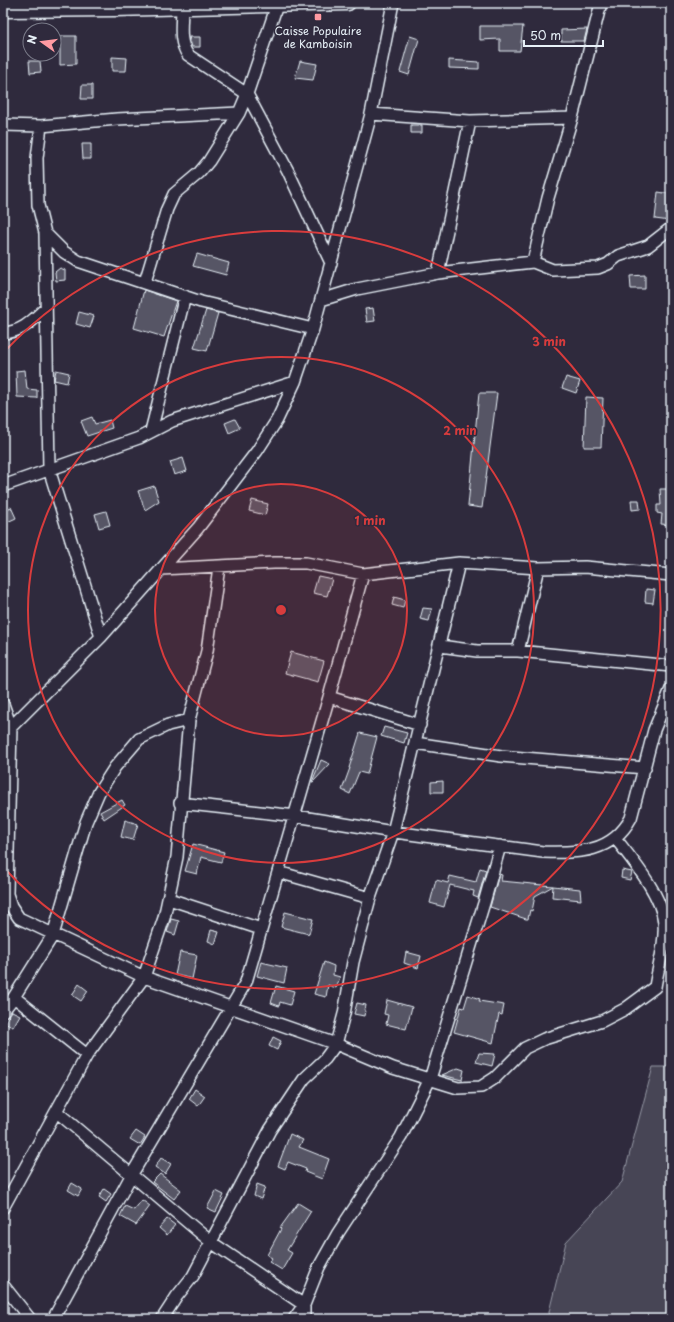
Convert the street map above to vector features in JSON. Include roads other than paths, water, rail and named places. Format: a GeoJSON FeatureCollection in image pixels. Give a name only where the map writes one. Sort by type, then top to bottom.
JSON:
{"type":"FeatureCollection","features":[{"type":"Feature","properties":{"kind":"main road"},"geometry":{"type":"LineString","coordinates":[[3,10],[115,6],[182,8],[348,3]]}},
{"type":"Feature","properties":{"kind":"street"},"geometry":{"type":"LineString","coordinates":[[7,731],[101,637],[198,528],[257,451],[277,420],[296,382],[313,329],[371,114],[393,3]]}},
{"type":"Feature","properties":{"kind":"street"},"geometry":{"type":"LineString","coordinates":[[533,262],[548,198],[572,118],[602,3]]}},
{"type":"Feature","properties":{"kind":"street"},"geometry":{"type":"LineString","coordinates":[[145,282],[167,209],[174,194],[199,173],[209,161],[239,113],[247,94],[277,5]]}},
{"type":"Feature","properties":{"kind":"street"},"geometry":{"type":"LineString","coordinates":[[182,8],[181,39],[185,51],[222,79],[247,94],[288,171],[331,263]]}},
{"type":"Feature","properties":{"kind":"street"},"geometry":{"type":"LineString","coordinates":[[3,125],[41,126],[117,119],[239,113]]}},
{"type":"Feature","properties":{"kind":"street"},"geometry":{"type":"LineString","coordinates":[[371,114],[470,121],[572,118]]}},
{"type":"Feature","properties":{"kind":"street"},"geometry":{"type":"LineString","coordinates":[[438,273],[470,121]]}},
{"type":"Feature","properties":{"kind":"street"},"geometry":{"type":"LineString","coordinates":[[41,126],[37,158],[38,205],[45,233],[49,469],[101,637]]}},
{"type":"Feature","properties":{"kind":"street"},"geometry":{"type":"LineString","coordinates":[[321,300],[357,289],[438,273],[533,262],[553,270],[598,268],[618,256],[648,246],[671,228]]}},
{"type":"Feature","properties":{"kind":"street"},"geometry":{"type":"LineString","coordinates":[[45,233],[64,252],[78,261],[202,302],[313,329]]}},
{"type":"Feature","properties":{"kind":"street"},"geometry":{"type":"LineString","coordinates":[[151,431],[185,296]]}},
{"type":"Feature","properties":{"kind":"street"},"geometry":{"type":"LineString","coordinates":[[3,333],[14,332],[30,324],[46,308]]}},
{"type":"Feature","properties":{"kind":"street"},"geometry":{"type":"LineString","coordinates":[[3,486],[49,469],[106,451],[139,438],[172,422],[220,405],[296,382]]}},
{"type":"Feature","properties":{"kind":"street"},"geometry":{"type":"LineString","coordinates":[[161,569],[274,563],[306,564],[362,574],[459,564],[538,568],[585,567],[671,575]]}},
{"type":"Feature","properties":{"kind":"street"},"geometry":{"type":"LineString","coordinates":[[162,1319],[177,1296],[193,1276],[270,1130],[304,1079],[325,1059],[336,1044],[344,1014],[353,962],[370,898],[393,832],[459,564]]}},
{"type":"Feature","properties":{"kind":"street"},"geometry":{"type":"LineString","coordinates":[[3,1208],[87,1055],[144,977],[169,899],[177,857],[180,803],[189,720],[207,651],[219,567]]}},
{"type":"Feature","properties":{"kind":"street"},"geometry":{"type":"LineString","coordinates":[[518,651],[538,568]]}},
{"type":"Feature","properties":{"kind":"street"},"geometry":{"type":"LineString","coordinates":[[53,1319],[132,1174],[246,982],[296,816],[362,574]]}},
{"type":"Feature","properties":{"kind":"street"},"geometry":{"type":"LineString","coordinates":[[440,646],[477,651],[518,651],[671,666]]}},
{"type":"Feature","properties":{"kind":"street"},"geometry":{"type":"LineString","coordinates":[[180,803],[296,816],[393,832],[543,852],[567,853],[606,846],[624,831],[631,818],[654,730],[671,689]]}},
{"type":"Feature","properties":{"kind":"street"},"geometry":{"type":"LineString","coordinates":[[329,697],[420,725]]}},
{"type":"Feature","properties":{"kind":"street"},"geometry":{"type":"LineString","coordinates":[[3,704],[7,731],[7,894],[11,906],[19,918],[144,977],[336,1044],[380,1063],[430,1078],[441,1084],[458,1088],[481,1087],[495,1078],[525,1048],[544,1039],[602,1021],[625,1009],[655,987],[664,923],[660,907],[651,888],[616,839]]}},
{"type":"Feature","properties":{"kind":"street"},"geometry":{"type":"LineString","coordinates":[[3,1011],[14,997],[53,935],[86,822],[99,792],[111,773],[139,739],[168,725],[189,720]]}},
{"type":"Feature","properties":{"kind":"street"},"geometry":{"type":"LineString","coordinates":[[416,743],[501,756],[645,768]]}},
{"type":"Feature","properties":{"kind":"street"},"geometry":{"type":"LineString","coordinates":[[294,1319],[304,1305],[319,1267],[338,1233],[401,1137],[430,1078],[500,846]]}},
{"type":"Feature","properties":{"kind":"street"},"geometry":{"type":"LineString","coordinates":[[278,872],[370,898]]}},
{"type":"Feature","properties":{"kind":"street"},"geometry":{"type":"LineString","coordinates":[[169,899],[261,929]]}},
{"type":"Feature","properties":{"kind":"street"},"geometry":{"type":"LineString","coordinates":[[14,997],[32,1014],[87,1055]]}},
{"type":"Feature","properties":{"kind":"street"},"geometry":{"type":"LineString","coordinates":[[57,1112],[211,1242],[304,1305]]}},
{"type":"Feature","properties":{"kind":"street"},"geometry":{"type":"LineString","coordinates":[[3,1285],[30,1319]]}},
{"type":"Feature","properties":{"kind":"street"},"geometry":{"type":"LineString","coordinates":[[304,1305],[304,1319]]}},
{"type":"Feature","properties":{"kind":"place","name":"Caisse Populaire de Kamboisin"},"geometry":{"type":"Point","coordinates":[318,17]}}]}
